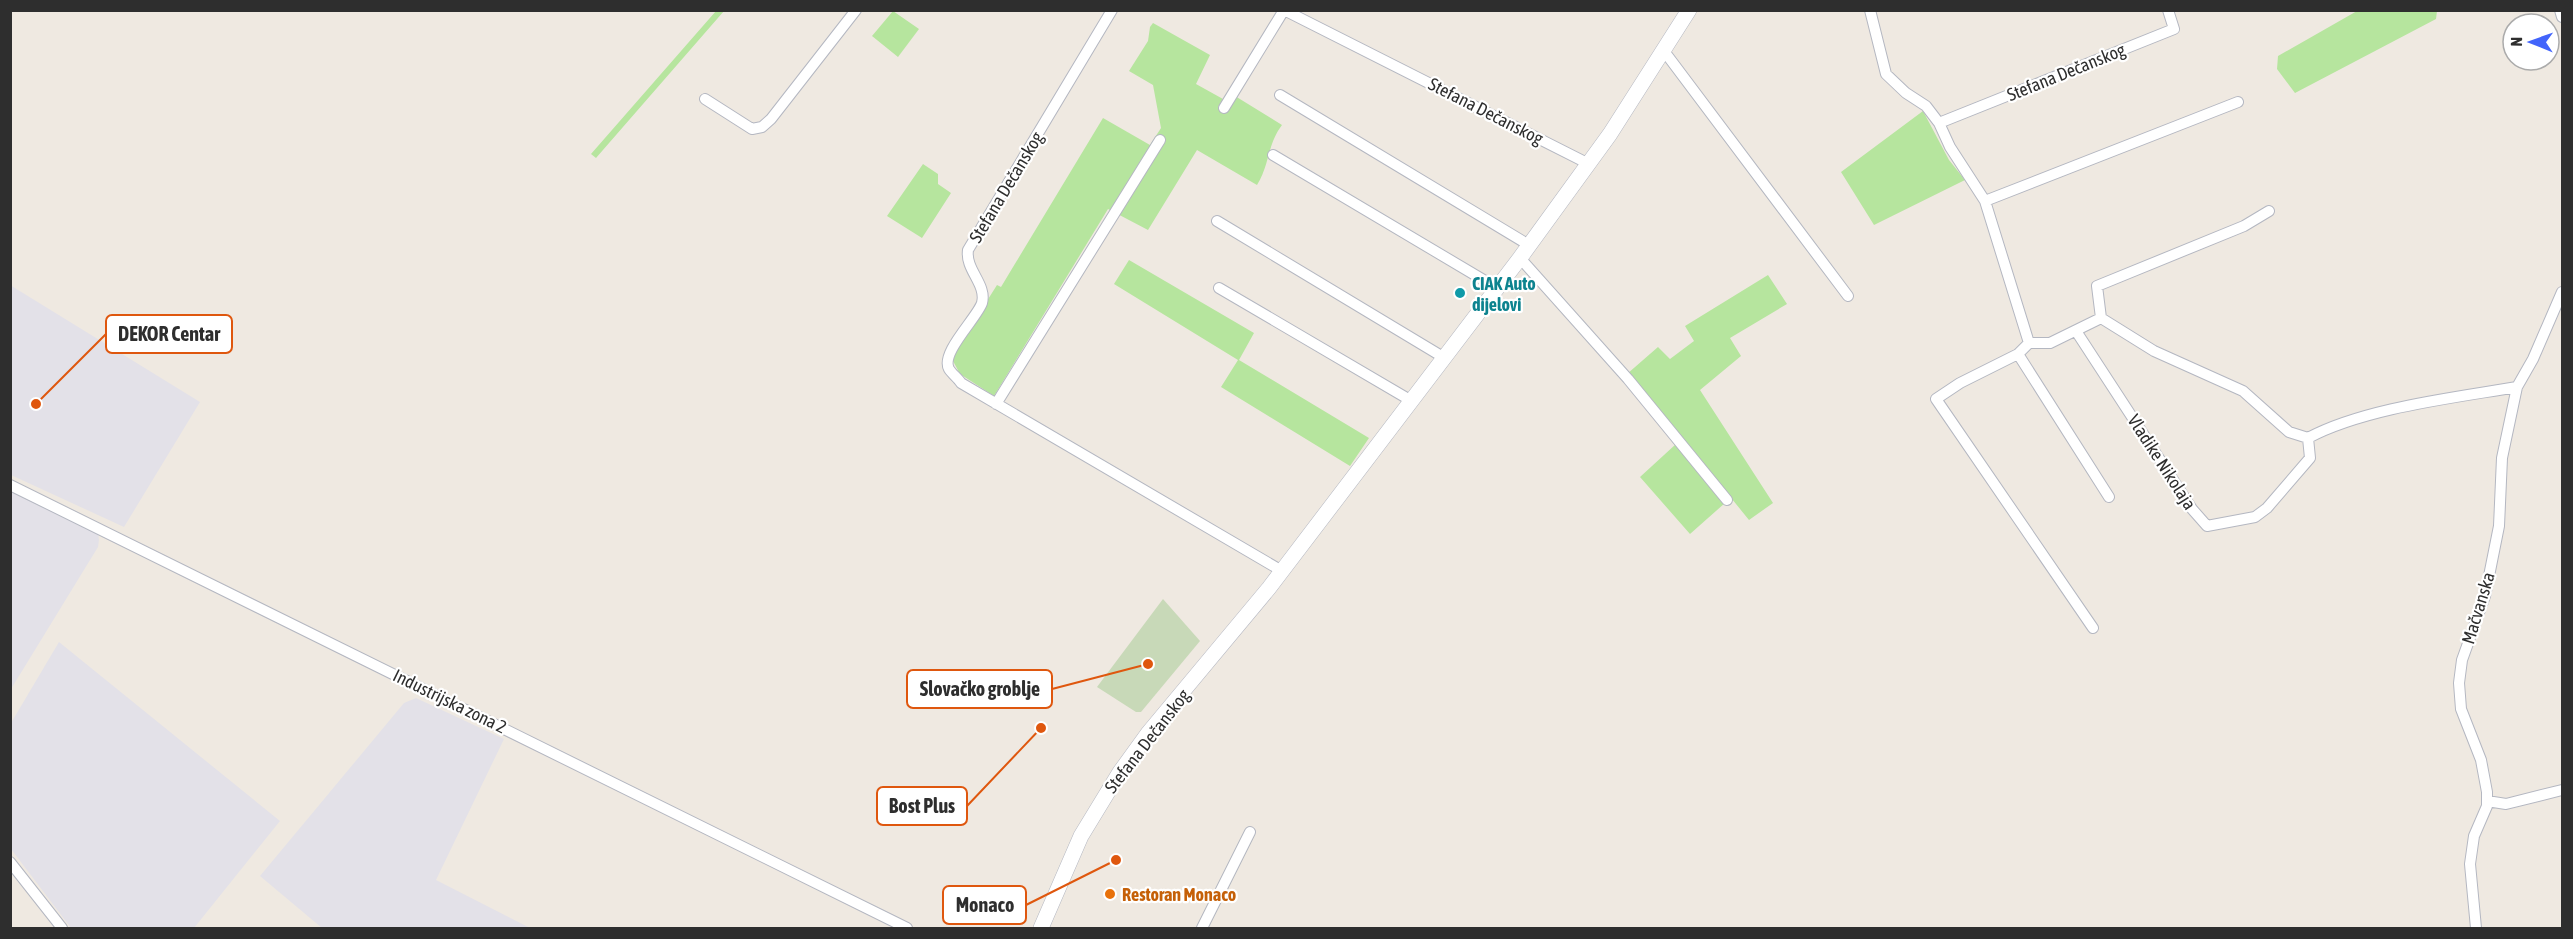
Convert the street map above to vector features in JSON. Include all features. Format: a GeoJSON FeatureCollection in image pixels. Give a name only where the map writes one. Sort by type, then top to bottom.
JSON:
{"type":"FeatureCollection","features":[{"type":"Feature","properties":{"kind":"main road","name":"Stefana Dečanskog"},"geometry":{"type":"LineString","coordinates":[[1041,928],[1081,836],[1120,772],[1149,732],[1237,629],[1525,252],[1590,164],[1689,10]]}},
{"type":"Feature","properties":{"kind":"street"},"geometry":{"type":"LineString","coordinates":[[705,99],[752,129],[762,127],[771,119],[856,10]]}},
{"type":"Feature","properties":{"kind":"street","name":"Stefana Dečanskog"},"geometry":{"type":"LineString","coordinates":[[996,404],[962,383],[949,369],[949,356],[982,303],[981,290],[967,260],[968,250],[1112,10]]}},
{"type":"Feature","properties":{"kind":"street","name":"Stefana Dečanskog"},"geometry":{"type":"LineString","coordinates":[[1224,108],[1284,10],[1590,164]]}},
{"type":"Feature","properties":{"kind":"street"},"geometry":{"type":"LineString","coordinates":[[1870,10],[1886,74],[1906,93],[1926,106],[1940,123],[1950,147],[1985,201],[2029,343]]}},
{"type":"Feature","properties":{"kind":"street","name":"Stefana Dečanskog"},"geometry":{"type":"LineString","coordinates":[[1940,123],[2174,29],[2168,10]]}},
{"type":"Feature","properties":{"kind":"street"},"geometry":{"type":"LineString","coordinates":[[2560,10],[2562,17]]}},
{"type":"Feature","properties":{"kind":"street"},"geometry":{"type":"LineString","coordinates":[[1664,51],[1848,296]]}},
{"type":"Feature","properties":{"kind":"street"},"geometry":{"type":"LineString","coordinates":[[1280,95],[1525,252],[1727,500]]}},
{"type":"Feature","properties":{"kind":"street"},"geometry":{"type":"LineString","coordinates":[[1985,201],[2238,102]]}},
{"type":"Feature","properties":{"kind":"street"},"geometry":{"type":"LineString","coordinates":[[1160,140],[996,404],[1282,571]]}},
{"type":"Feature","properties":{"kind":"street"},"geometry":{"type":"LineString","coordinates":[[1273,155],[1497,288]]}},
{"type":"Feature","properties":{"kind":"street"},"geometry":{"type":"LineString","coordinates":[[2269,211],[2244,226],[2097,286],[2102,318],[2154,351],[2243,391],[2289,432],[2308,438],[2326,428],[2356,419],[2517,387]]}},
{"type":"Feature","properties":{"kind":"street"},"geometry":{"type":"LineString","coordinates":[[1217,221],[1443,357]]}},
{"type":"Feature","properties":{"kind":"street"},"geometry":{"type":"LineString","coordinates":[[1219,288],[1410,400]]}},
{"type":"Feature","properties":{"kind":"street","name":"Mačvanska"},"geometry":{"type":"LineString","coordinates":[[2476,928],[2470,864],[2474,836],[2487,801],[2481,759],[2461,709],[2459,683],[2462,660],[2485,596],[2499,526],[2502,458],[2517,387],[2533,359],[2562,292]]}},
{"type":"Feature","properties":{"kind":"street"},"geometry":{"type":"LineString","coordinates":[[2093,628],[1936,399],[1960,382],[2019,354],[2029,343],[2050,343],[2102,318]]}},
{"type":"Feature","properties":{"kind":"street","name":"Vladike Nikolaja"},"geometry":{"type":"LineString","coordinates":[[2076,331],[2192,509],[2207,526],[2251,519],[2267,507],[2310,458],[2308,438]]}},
{"type":"Feature","properties":{"kind":"street"},"geometry":{"type":"LineString","coordinates":[[2019,354],[2109,497]]}},
{"type":"Feature","properties":{"kind":"street","name":"Industrijska zona 2"},"geometry":{"type":"LineString","coordinates":[[10,485],[887,924],[907,928]]}},
{"type":"Feature","properties":{"kind":"street"},"geometry":{"type":"LineString","coordinates":[[2487,801],[2506,804],[2562,790]]}},
{"type":"Feature","properties":{"kind":"street"},"geometry":{"type":"LineString","coordinates":[[1202,928],[1250,832]]}},
{"type":"Feature","properties":{"kind":"street"},"geometry":{"type":"LineString","coordinates":[[10,862],[62,928]]}},
{"type":"Feature","properties":{"kind":"shaded area"},"geometry":{"type":"Polygon","coordinates":[[[10,285],[200,402],[124,527],[11,475],[10,285]]]}},
{"type":"Feature","properties":{"kind":"shaded area"},"geometry":{"type":"Polygon","coordinates":[[[11,492],[98,533],[99,540],[98,547],[11,689],[11,492]]]}},
{"type":"Feature","properties":{"kind":"shaded area"},"geometry":{"type":"Polygon","coordinates":[[[59,642],[280,821],[194,928],[71,928],[11,849],[11,723],[59,642]]]}},
{"type":"Feature","properties":{"kind":"shaded area"},"geometry":{"type":"Polygon","coordinates":[[[416,698],[504,739],[436,880],[530,928],[322,928],[260,876],[404,703],[416,698]]]}},
{"type":"Feature","properties":{"kind":"green space"},"geometry":{"type":"Polygon","coordinates":[[[716,11],[724,11],[596,158],[591,154],[716,11]]]}},
{"type":"Feature","properties":{"kind":"green space"},"geometry":{"type":"Polygon","coordinates":[[[893,11],[919,29],[898,57],[872,36],[893,11]]]}},
{"type":"Feature","properties":{"kind":"green space"},"geometry":{"type":"Polygon","coordinates":[[[2357,11],[2437,11],[2436,19],[2295,93],[2277,69],[2278,56],[2357,11]]]}},
{"type":"Feature","properties":{"kind":"green space"},"geometry":{"type":"Polygon","coordinates":[[[1153,23],[1210,55],[1196,84],[1223,99],[1218,107],[1225,112],[1235,96],[1282,125],[1277,132],[1264,170],[1257,185],[1197,150],[1148,230],[1108,209],[994,396],[960,374],[953,361],[956,350],[997,285],[1001,287],[1103,118],[1150,145],[1161,128],[1153,85],[1129,71],[1148,41],[1150,27],[1153,23]]]}},
{"type":"Feature","properties":{"kind":"green space"},"geometry":{"type":"Polygon","coordinates":[[[1923,111],[1949,160],[1965,180],[1874,225],[1841,172],[1923,111]]]}},
{"type":"Feature","properties":{"kind":"green space"},"geometry":{"type":"Polygon","coordinates":[[[923,164],[938,174],[938,184],[951,193],[922,238],[887,216],[923,164]]]}},
{"type":"Feature","properties":{"kind":"green space"},"geometry":{"type":"Polygon","coordinates":[[[1129,260],[1254,333],[1239,360],[1369,438],[1350,466],[1221,387],[1238,360],[1114,284],[1129,260]]]}},
{"type":"Feature","properties":{"kind":"green space"},"geometry":{"type":"Polygon","coordinates":[[[1768,275],[1787,304],[1730,338],[1741,356],[1700,390],[1773,503],[1749,520],[1667,419],[1627,374],[1658,347],[1670,359],[1694,341],[1685,326],[1768,275]]]}},
{"type":"Feature","properties":{"kind":"green space"},"geometry":{"type":"Polygon","coordinates":[[[1676,444],[1725,503],[1690,534],[1640,477],[1676,444]]]}},
{"type":"Feature","properties":{"kind":"green space"},"geometry":{"type":"Polygon","coordinates":[[[1163,599],[1200,641],[1141,712],[1136,712],[1097,687],[1163,599]]]}},
{"type":"Feature","properties":{"kind":"place","name":"CIAK Auto dijelovi"},"geometry":{"type":"Point","coordinates":[1460,293]}},
{"type":"Feature","properties":{"kind":"place","name":"DEKOR Centar"},"geometry":{"type":"Point","coordinates":[36,404]}},
{"type":"Feature","properties":{"kind":"place","name":"Slovačko groblje"},"geometry":{"type":"Point","coordinates":[1148,664]}},
{"type":"Feature","properties":{"kind":"place","name":"Bost Plus"},"geometry":{"type":"Point","coordinates":[1041,728]}},
{"type":"Feature","properties":{"kind":"place","name":"Monaco"},"geometry":{"type":"Point","coordinates":[1116,860]}},
{"type":"Feature","properties":{"kind":"place","name":"Restoran Monaco"},"geometry":{"type":"Point","coordinates":[1110,894]}}]}
